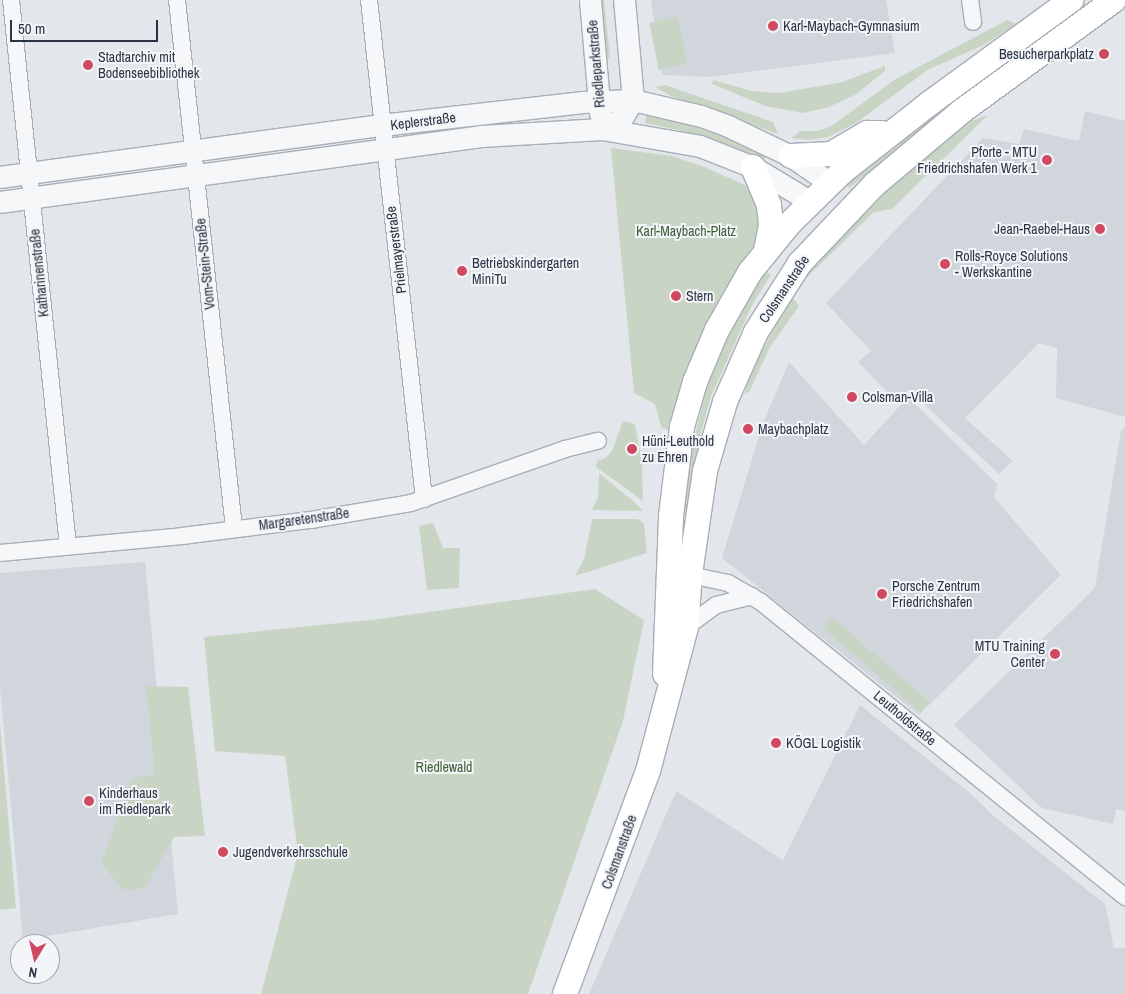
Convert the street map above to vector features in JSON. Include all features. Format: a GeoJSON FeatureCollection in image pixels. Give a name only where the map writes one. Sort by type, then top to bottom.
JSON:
{"type":"FeatureCollection","features":[{"type":"Feature","properties":{"kind":"main road","name":"Colsmanstraße"},"geometry":{"type":"LineString","coordinates":[[565,994],[648,771],[686,627],[679,573],[674,480],[682,427],[695,382],[716,330],[766,250],[830,183],[891,133],[1071,0]]}},
{"type":"Feature","properties":{"kind":"main road","name":"Colsmanstraße"},"geometry":{"type":"LineString","coordinates":[[664,708],[679,573],[705,472],[729,393],[756,332],[777,297],[800,263],[854,204],[962,111],[1114,0]]}},
{"type":"Feature","properties":{"kind":"main road"},"geometry":{"type":"LineString","coordinates":[[791,156],[825,156],[843,149],[867,133],[891,133]]}},
{"type":"Feature","properties":{"kind":"main road"},"geometry":{"type":"LineString","coordinates":[[754,167],[769,205],[771,225],[766,250]]}},
{"type":"Feature","properties":{"kind":"main road"},"geometry":{"type":"LineString","coordinates":[[830,183],[854,204]]}},
{"type":"Feature","properties":{"kind":"main road"},"geometry":{"type":"LineString","coordinates":[[811,202],[854,204]]}},
{"type":"Feature","properties":{"kind":"street","name":"Katharinenstraße"},"geometry":{"type":"LineString","coordinates":[[11,0],[30,199],[68,546]]}},
{"type":"Feature","properties":{"kind":"street","name":"Vom-Stein-Straße"},"geometry":{"type":"LineString","coordinates":[[177,0],[234,528]]}},
{"type":"Feature","properties":{"kind":"street","name":"Prielmayerstraße"},"geometry":{"type":"LineString","coordinates":[[369,0],[424,500]]}},
{"type":"Feature","properties":{"kind":"street","name":"Riedleparkstraße"},"geometry":{"type":"LineString","coordinates":[[590,0],[602,129]]}},
{"type":"Feature","properties":{"kind":"street"},"geometry":{"type":"LineString","coordinates":[[602,129],[622,118],[633,100],[624,0]]}},
{"type":"Feature","properties":{"kind":"street"},"geometry":{"type":"LineString","coordinates":[[970,0],[974,22]]}},
{"type":"Feature","properties":{"kind":"street","name":"Keplerstraße"},"geometry":{"type":"LineString","coordinates":[[0,177],[193,153],[382,126],[599,101],[633,100],[701,116],[791,156],[830,183]]}},
{"type":"Feature","properties":{"kind":"street","name":"Keplerstraße"},"geometry":{"type":"LineString","coordinates":[[0,202],[481,136],[602,129],[700,146],[754,167],[811,202]]}},
{"type":"Feature","properties":{"kind":"street","name":"Margaretenstraße"},"geometry":{"type":"LineString","coordinates":[[0,553],[311,520],[424,500],[565,449],[598,441]]}},
{"type":"Feature","properties":{"kind":"street","name":"Leutholdstraße"},"geometry":{"type":"LineString","coordinates":[[679,573],[728,584],[752,596],[819,646],[1125,897]]}},
{"type":"Feature","properties":{"kind":"street"},"geometry":{"type":"LineString","coordinates":[[686,627],[716,605],[752,596]]}},
{"type":"Feature","properties":{"kind":"shaded area","name":"Karl-Maybach-Gymnasium"},"geometry":{"type":"Polygon","coordinates":[[[651,0],[886,0],[895,53],[710,77],[662,75],[651,0]]]}},
{"type":"Feature","properties":{"kind":"shaded area"},"geometry":{"type":"Polygon","coordinates":[[[1085,111],[1125,121],[1125,417],[1056,398],[1057,348],[1039,343],[965,418],[1013,461],[999,474],[909,390],[896,401],[858,362],[871,351],[826,303],[983,138],[1019,144],[1024,129],[1079,141],[1085,111]]]}},
{"type":"Feature","properties":{"kind":"shaded area"},"geometry":{"type":"Polygon","coordinates":[[[789,362],[864,445],[908,397],[997,484],[994,497],[1061,575],[919,715],[722,558],[763,423],[789,362]]]}},
{"type":"Feature","properties":{"kind":"shaded area"},"geometry":{"type":"Polygon","coordinates":[[[1125,427],[1125,811],[1116,809],[1113,824],[1042,808],[954,725],[1095,588],[1121,430],[1125,427]]]}},
{"type":"Feature","properties":{"kind":"shaded area","name":"Kinderhaus im Riedlepark"},"geometry":{"type":"Polygon","coordinates":[[[145,562],[178,914],[59,934],[22,934],[0,687],[0,573],[145,562]]]}},
{"type":"Feature","properties":{"kind":"shaded area"},"geometry":{"type":"Polygon","coordinates":[[[860,705],[970,793],[996,818],[1105,904],[1114,948],[1125,948],[1125,994],[589,994],[676,791],[783,860],[860,705]]]}},
{"type":"Feature","properties":{"kind":"green space"},"geometry":{"type":"Polygon","coordinates":[[[598,0],[604,0],[610,57],[605,63],[598,0]]]}},
{"type":"Feature","properties":{"kind":"green space"},"geometry":{"type":"Polygon","coordinates":[[[678,17],[687,64],[659,70],[650,23],[678,17]]]}},
{"type":"Feature","properties":{"kind":"green space"},"geometry":{"type":"Polygon","coordinates":[[[1007,20],[1016,24],[984,45],[929,69],[856,123],[828,137],[807,140],[792,138],[800,131],[818,131],[833,125],[894,80],[1007,20]]]}},
{"type":"Feature","properties":{"kind":"green space"},"geometry":{"type":"Polygon","coordinates":[[[885,66],[885,71],[855,95],[829,107],[803,113],[765,106],[712,84],[713,80],[752,91],[780,93],[842,82],[885,66]]]}},
{"type":"Feature","properties":{"kind":"green space"},"geometry":{"type":"Polygon","coordinates":[[[980,81],[982,88],[849,188],[845,183],[969,85],[980,81]]]}},
{"type":"Feature","properties":{"kind":"green space"},"geometry":{"type":"Polygon","coordinates":[[[665,85],[773,122],[778,134],[671,96],[655,87],[665,85]]]}},
{"type":"Feature","properties":{"kind":"green space"},"geometry":{"type":"Polygon","coordinates":[[[647,113],[708,128],[768,153],[763,161],[683,131],[645,123],[647,113]]]}},
{"type":"Feature","properties":{"kind":"green space"},"geometry":{"type":"Polygon","coordinates":[[[988,115],[892,209],[874,212],[802,282],[824,251],[864,208],[933,148],[971,121],[988,115]]]}},
{"type":"Feature","properties":{"kind":"green space","name":"Karl-Maybach-Platz"},"geometry":{"type":"Polygon","coordinates":[[[611,148],[672,156],[702,166],[749,187],[761,202],[761,234],[734,276],[702,341],[668,430],[661,427],[655,404],[634,393],[611,148]]]}},
{"type":"Feature","properties":{"kind":"green space"},"geometry":{"type":"Polygon","coordinates":[[[764,270],[771,275],[753,303],[711,396],[700,436],[689,513],[683,513],[689,458],[711,372],[725,338],[764,270]]]}},
{"type":"Feature","properties":{"kind":"green space"},"geometry":{"type":"Polygon","coordinates":[[[792,297],[799,306],[770,347],[749,392],[745,394],[750,372],[792,297]]]}},
{"type":"Feature","properties":{"kind":"green space"},"geometry":{"type":"Polygon","coordinates":[[[623,421],[635,424],[642,463],[643,501],[596,467],[597,461],[606,458],[612,451],[623,421]]]}},
{"type":"Feature","properties":{"kind":"green space"},"geometry":{"type":"Polygon","coordinates":[[[599,473],[643,511],[592,510],[598,497],[599,473]]]}},
{"type":"Feature","properties":{"kind":"green space"},"geometry":{"type":"Polygon","coordinates":[[[592,519],[638,519],[644,524],[647,553],[575,576],[584,559],[592,519]]]}},
{"type":"Feature","properties":{"kind":"green space"},"geometry":{"type":"Polygon","coordinates":[[[433,523],[443,548],[460,548],[459,588],[427,590],[419,526],[433,523]]]}},
{"type":"Feature","properties":{"kind":"green space","name":"Riedlewald"},"geometry":{"type":"Polygon","coordinates":[[[595,589],[644,620],[623,721],[528,994],[261,994],[298,853],[285,756],[215,751],[204,637],[379,619],[595,589]]]}},
{"type":"Feature","properties":{"kind":"green space"},"geometry":{"type":"Polygon","coordinates":[[[832,617],[929,702],[920,712],[823,628],[832,617]]]}},
{"type":"Feature","properties":{"kind":"green space"},"geometry":{"type":"Polygon","coordinates":[[[146,686],[188,687],[205,836],[174,837],[145,888],[124,890],[101,864],[132,778],[155,774],[146,686]]]}},
{"type":"Feature","properties":{"kind":"green space"},"geometry":{"type":"Polygon","coordinates":[[[0,723],[16,908],[0,910],[0,723]]]}},
{"type":"Feature","properties":{"kind":"place","name":"Karl-Maybach-Gymnasium"},"geometry":{"type":"Point","coordinates":[773,26]}},
{"type":"Feature","properties":{"kind":"place","name":"Besucherparkplatz"},"geometry":{"type":"Point","coordinates":[1104,54]}},
{"type":"Feature","properties":{"kind":"place","name":"Stadtarchiv mit Bodenseebibliothek"},"geometry":{"type":"Point","coordinates":[88,65]}},
{"type":"Feature","properties":{"kind":"place","name":"Pforte - MTU Friedrichshafen Werk 1"},"geometry":{"type":"Point","coordinates":[1047,160]}},
{"type":"Feature","properties":{"kind":"place","name":"Jean-Raebel-Haus"},"geometry":{"type":"Point","coordinates":[1100,229]}},
{"type":"Feature","properties":{"kind":"place","name":"Rolls-Royce Solutions - Werkskantine"},"geometry":{"type":"Point","coordinates":[945,264]}},
{"type":"Feature","properties":{"kind":"place","name":"Betriebskindergarten MiniTu"},"geometry":{"type":"Point","coordinates":[462,271]}},
{"type":"Feature","properties":{"kind":"place","name":"Stern"},"geometry":{"type":"Point","coordinates":[676,296]}},
{"type":"Feature","properties":{"kind":"place","name":"Colsman-Villa"},"geometry":{"type":"Point","coordinates":[852,397]}},
{"type":"Feature","properties":{"kind":"place","name":"Maybachplatz"},"geometry":{"type":"Point","coordinates":[748,429]}},
{"type":"Feature","properties":{"kind":"place","name":"Hüni-Leuthold zu Ehren"},"geometry":{"type":"Point","coordinates":[632,449]}},
{"type":"Feature","properties":{"kind":"place","name":"Porsche Zentrum Friedrichshafen"},"geometry":{"type":"Point","coordinates":[882,594]}},
{"type":"Feature","properties":{"kind":"place","name":"MTU Training Center"},"geometry":{"type":"Point","coordinates":[1055,654]}},
{"type":"Feature","properties":{"kind":"place","name":"KÖGL Logistik"},"geometry":{"type":"Point","coordinates":[776,743]}},
{"type":"Feature","properties":{"kind":"place","name":"Kinderhaus im Riedlepark"},"geometry":{"type":"Point","coordinates":[89,801]}},
{"type":"Feature","properties":{"kind":"place","name":"Jugendverkehrsschule"},"geometry":{"type":"Point","coordinates":[223,852]}}]}
